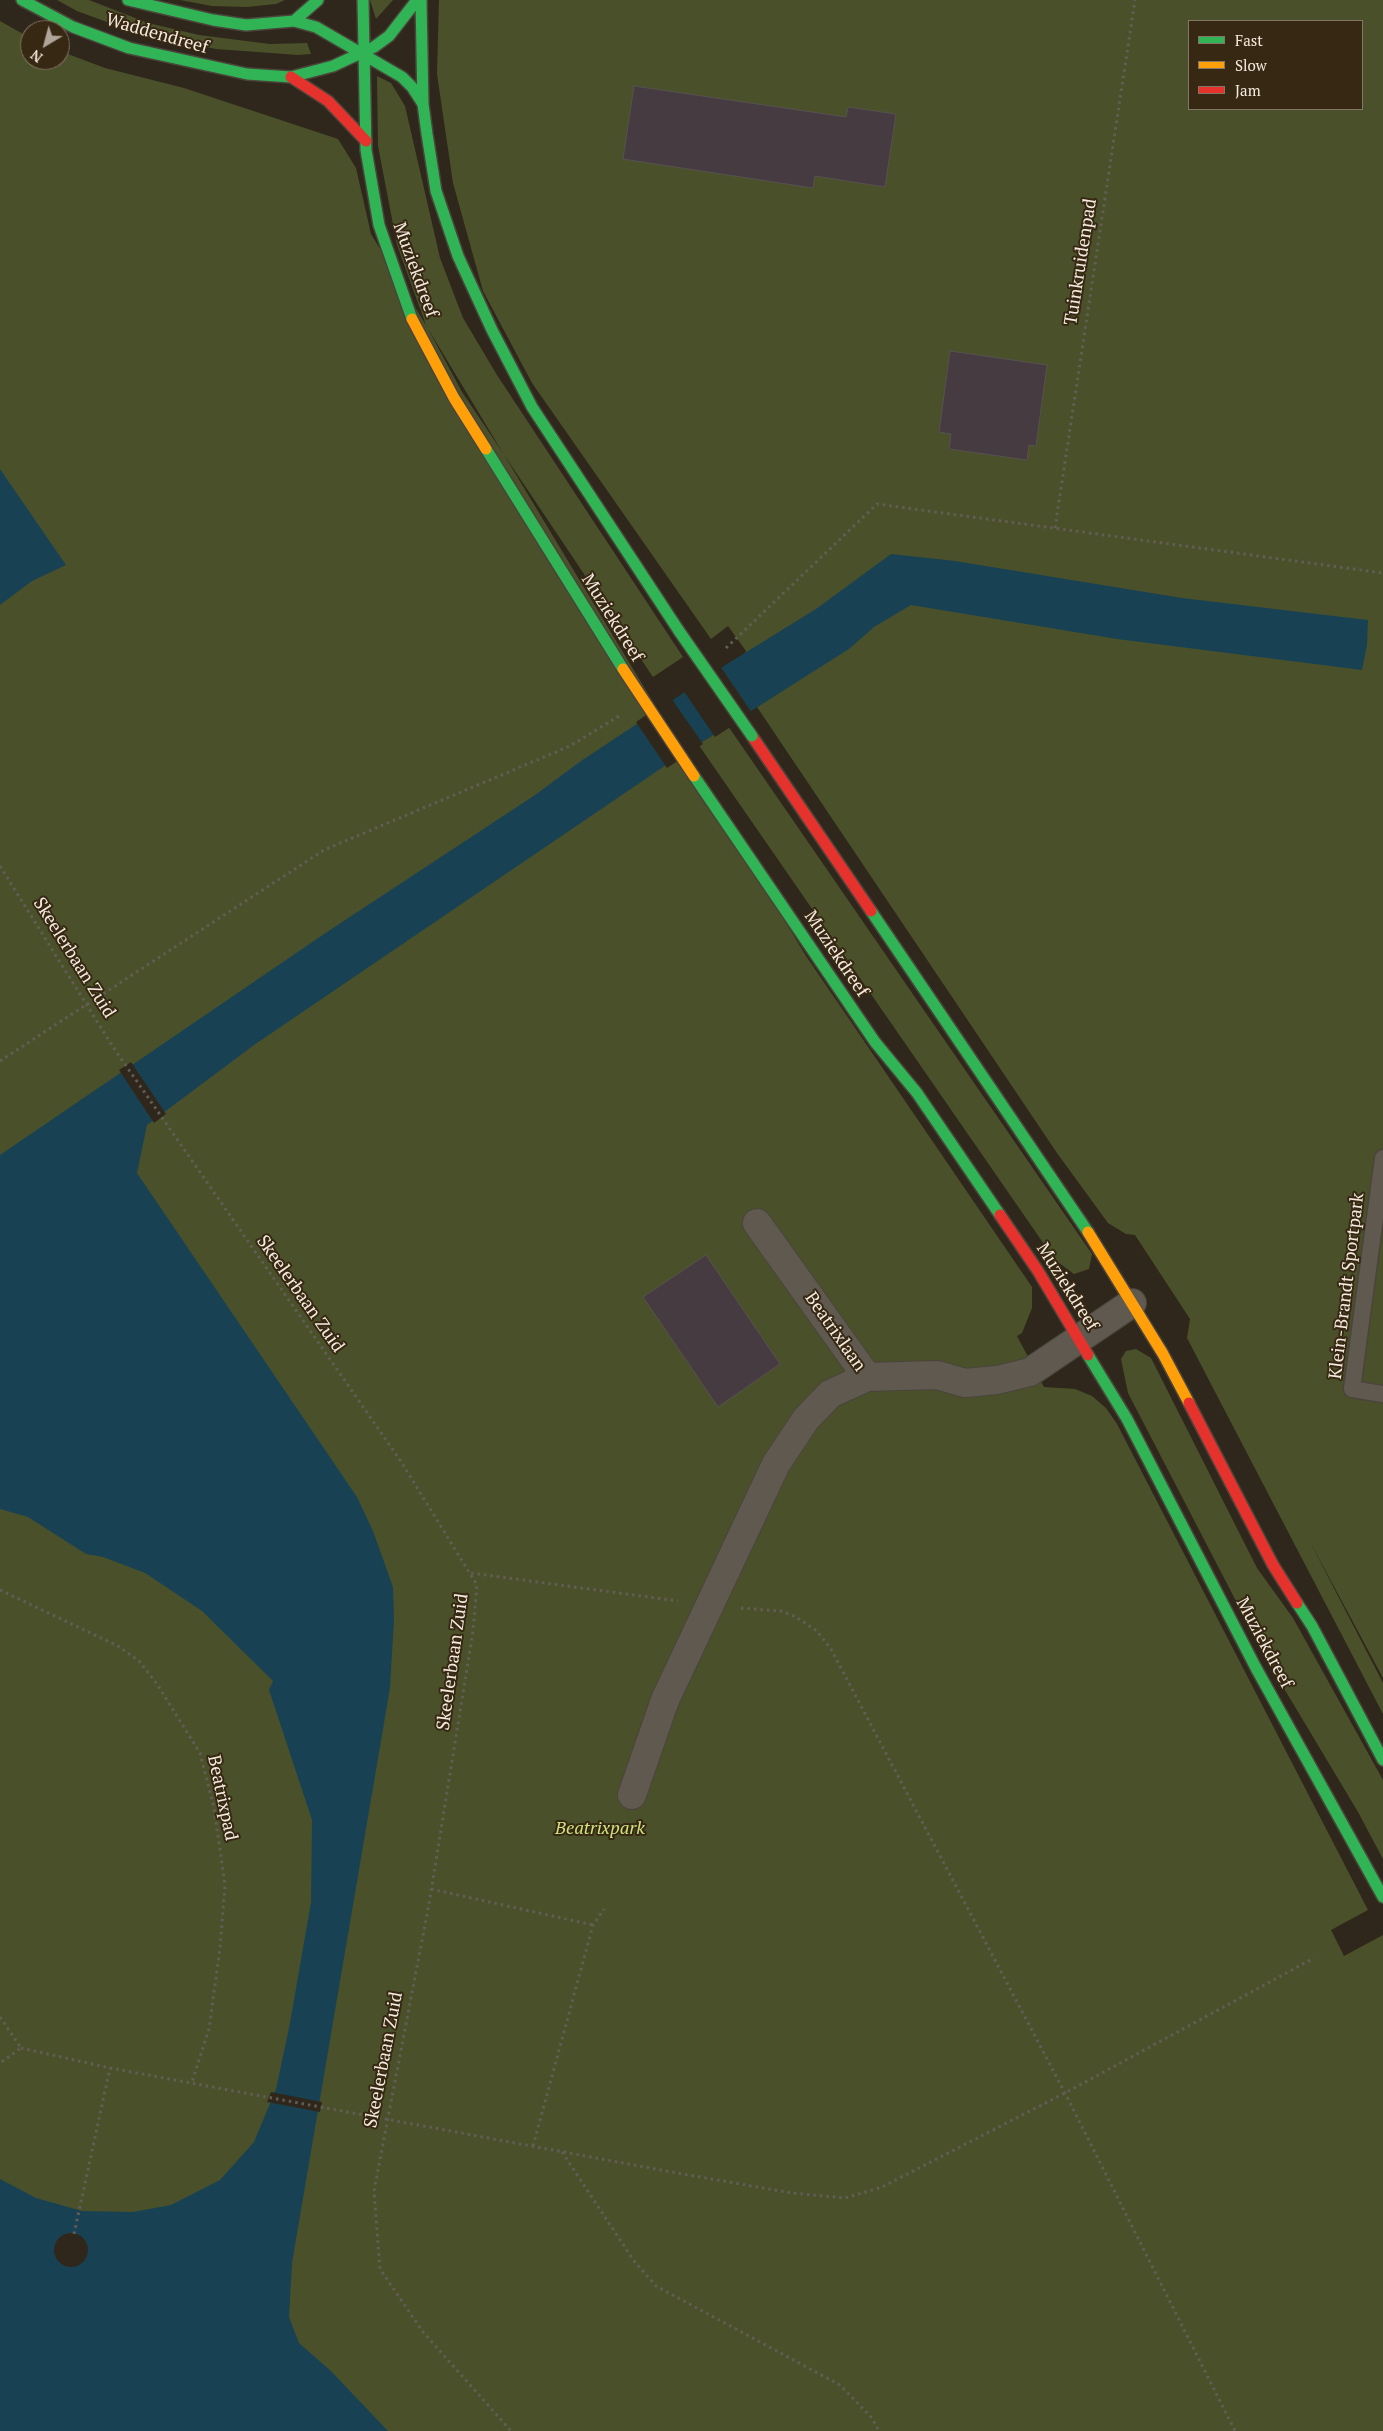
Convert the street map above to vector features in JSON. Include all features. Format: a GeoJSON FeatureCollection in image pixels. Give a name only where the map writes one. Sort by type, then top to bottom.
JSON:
{"type":"FeatureCollection","features":[{"type":"Feature","properties":{"kind":"main road","name":"Waddendreef"},"geometry":{"type":"LineString","coordinates":[[22,0],[73,27],[129,48],[247,74],[291,77]]}},
{"type":"Feature","properties":{"kind":"main road","name":"Waddendreef"},"geometry":{"type":"LineString","coordinates":[[128,0],[213,20],[246,24],[294,21],[338,38],[402,77],[412,86],[423,104]]}},
{"type":"Feature","properties":{"kind":"main road"},"geometry":{"type":"LineString","coordinates":[[294,21],[318,0]]}},
{"type":"Feature","properties":{"kind":"main road","name":"Muziekdreef"},"geometry":{"type":"LineString","coordinates":[[363,0],[366,141],[379,225],[412,320],[454,398],[623,669],[875,1042],[917,1093],[1038,1272],[1080,1339],[1127,1419],[1256,1668],[1383,1897]]}},
{"type":"Feature","properties":{"kind":"main road"},"geometry":{"type":"LineString","coordinates":[[291,77],[333,66],[363,53],[389,36],[416,0]]}},
{"type":"Feature","properties":{"kind":"main road"},"geometry":{"type":"LineString","coordinates":[[421,0],[423,104],[436,191],[458,256],[492,330],[532,407],[679,631],[1095,1242],[1189,1402],[1273,1565],[1312,1626],[1383,1760]]}},
{"type":"Feature","properties":{"kind":"main road"},"geometry":{"type":"LineString","coordinates":[[291,77],[328,101],[366,141]]}},
{"type":"Feature","properties":{"kind":"street","name":"Beatrixlaan"},"geometry":{"type":"LineString","coordinates":[[757,1223],[867,1377],[937,1375],[965,1383],[997,1380],[1030,1372],[1132,1303]]}},
{"type":"Feature","properties":{"kind":"street"},"geometry":{"type":"LineString","coordinates":[[632,1795],[665,1700],[776,1464],[806,1419],[830,1394],[867,1377]]}},
{"type":"Feature","properties":{"kind":"lane","name":"Klein-Brandt Sportpark"},"geometry":{"type":"LineString","coordinates":[[1383,1158],[1352,1389],[1383,1394]]}},
{"type":"Feature","properties":{"kind":"path","name":"Tuinkruidenpad"},"geometry":{"type":"LineString","coordinates":[[1055,528],[1134,0]]}},
{"type":"Feature","properties":{"kind":"path","name":"Skeelerbaan Zuid"},"geometry":{"type":"LineString","coordinates":[[0,866],[113,1047],[400,1460],[477,1584],[473,1631],[431,1889],[386,2119],[374,2191],[380,2270],[423,2332],[512,2431]]}},
{"type":"Feature","properties":{"kind":"path"},"geometry":{"type":"LineString","coordinates":[[0,1062],[87,1003]]}},
{"type":"Feature","properties":{"kind":"path"},"geometry":{"type":"LineString","coordinates":[[470,1573],[709,1605],[781,1611],[796,1617],[817,1631],[831,1649],[1064,2093],[1235,2431]]}},
{"type":"Feature","properties":{"kind":"path","name":"Beatrixpad"},"geometry":{"type":"LineString","coordinates":[[0,1590],[118,1646],[139,1661],[157,1684],[200,1753],[214,1808],[225,1885],[220,1948],[209,2029],[192,2082]]}},
{"type":"Feature","properties":{"kind":"path"},"geometry":{"type":"LineString","coordinates":[[431,1889],[593,1925]]}},
{"type":"Feature","properties":{"kind":"path"},"geometry":{"type":"LineString","coordinates":[[533,2146],[593,1925],[604,1908]]}},
{"type":"Feature","properties":{"kind":"path"},"geometry":{"type":"LineString","coordinates":[[0,2017],[21,2048],[110,2068],[792,2193],[845,2198],[882,2187],[1064,2093],[1314,1958]]}},
{"type":"Feature","properties":{"kind":"path"},"geometry":{"type":"LineString","coordinates":[[0,2063],[21,2048]]}},
{"type":"Feature","properties":{"kind":"path"},"geometry":{"type":"LineString","coordinates":[[74,2234],[110,2068]]}},
{"type":"Feature","properties":{"kind":"path"},"geometry":{"type":"LineString","coordinates":[[562,2152],[634,2261],[656,2286],[840,2385],[872,2418],[879,2431]]}},
{"type":"Feature","properties":{"kind":"green space"},"geometry":{"type":"Polygon","coordinates":[[[57,0],[89,0],[148,23],[199,35],[270,44],[307,43],[311,54],[298,55],[216,49],[169,40],[123,28],[77,11],[57,0]]]}},
{"type":"Feature","properties":{"kind":"green space"},"geometry":{"type":"Polygon","coordinates":[[[180,0],[285,0],[276,4],[247,7],[212,6],[180,0]]]}},
{"type":"Feature","properties":{"kind":"green space"},"geometry":{"type":"Polygon","coordinates":[[[370,0],[393,0],[376,19],[370,0]]]}},
{"type":"Feature","properties":{"kind":"green space"},"geometry":{"type":"Polygon","coordinates":[[[439,0],[1383,0],[1383,1678],[1308,1538],[1383,1683],[1383,1714],[1187,1338],[1190,1319],[1135,1235],[1126,1234],[1108,1223],[1057,1153],[757,707],[777,694],[746,652],[744,653],[746,651],[728,626],[711,639],[532,383],[483,291],[453,183],[437,74],[439,0]]]}},
{"type":"Feature","properties":{"kind":"green space","name":"Beatrixpark"},"geometry":{"type":"Polygon","coordinates":[[[0,21],[20,32],[20,70],[70,70],[70,55],[105,68],[184,88],[338,139],[356,168],[371,234],[806,956],[1032,1287],[1032,1308],[1022,1333],[1017,1336],[1044,1387],[1075,1389],[1092,1396],[1106,1408],[1117,1424],[1368,1910],[1331,1930],[1344,1956],[1383,1935],[1383,2431],[0,2431],[0,21]]]}},
{"type":"Feature","properties":{"kind":"green space"},"geometry":{"type":"Polygon","coordinates":[[[377,76],[391,83],[405,106],[440,258],[463,318],[497,375],[683,657],[653,677],[462,392],[426,325],[397,245],[378,146],[377,76]]]}},
{"type":"Feature","properties":{"kind":"green space"},"geometry":{"type":"Polygon","coordinates":[[[728,726],[1092,1254],[1089,1269],[1074,1274],[1055,1260],[698,744],[728,726]]]}},
{"type":"Feature","properties":{"kind":"green space"},"geometry":{"type":"Polygon","coordinates":[[[1136,1349],[1151,1358],[1257,1568],[1293,1618],[1383,1780],[1383,1859],[1358,1812],[1264,1655],[1128,1393],[1121,1359],[1126,1351],[1136,1349]]]}},
{"type":"Feature","properties":{"kind":"water"},"geometry":{"type":"Polygon","coordinates":[[[0,469],[66,565],[32,581],[0,605],[0,469]]]}},
{"type":"Feature","properties":{"kind":"water"},"geometry":{"type":"Polygon","coordinates":[[[891,554],[955,561],[1182,598],[1368,620],[1367,645],[1362,670],[1117,639],[911,605],[874,627],[849,649],[669,763],[254,1045],[147,1125],[137,1173],[357,1497],[373,1531],[393,1587],[394,1620],[390,1688],[292,2263],[289,2317],[299,2343],[331,2371],[388,2431],[0,2431],[0,2179],[36,2198],[82,2211],[133,2212],[171,2205],[220,2180],[254,2142],[276,2089],[290,2023],[311,1902],[312,1820],[269,1690],[273,1681],[202,1611],[145,1573],[103,1557],[86,1554],[28,1517],[0,1509],[0,1155],[327,932],[535,795],[581,761],[727,664],[816,609],[891,554]]]}},
{"type":"Feature","properties":{"kind":"pier"},"geometry":{"type":"Polygon","coordinates":[[[720,666],[752,713],[715,737],[683,690],[720,666]]]}},
{"type":"Feature","properties":{"kind":"pier"},"geometry":{"type":"Polygon","coordinates":[[[671,698],[703,744],[667,768],[636,722],[671,698]]]}},
{"type":"Feature","properties":{"kind":"pier"},"geometry":{"type":"Polygon","coordinates":[[[131,1062],[166,1114],[154,1123],[119,1070],[131,1062]]]}},
{"type":"Feature","properties":{"kind":"pier"},"geometry":{"type":"Polygon","coordinates":[[[271,2092],[322,2102],[320,2112],[267,2102],[271,2092]]]}},
{"type":"Feature","properties":{"kind":"pier"},"geometry":{"type":"Polygon","coordinates":[[[71,2233],[83,2238],[88,2250],[83,2262],[71,2267],[59,2262],[54,2250],[59,2238],[71,2233]]]}},
{"type":"Feature","properties":{"kind":"building"},"geometry":{"type":"Polygon","coordinates":[[[634,86],[846,117],[848,107],[896,114],[885,187],[815,176],[813,188],[623,159],[634,86]]]}},
{"type":"Feature","properties":{"kind":"building"},"geometry":{"type":"Polygon","coordinates":[[[950,351],[1047,365],[1036,446],[1029,445],[1027,460],[949,449],[951,434],[939,432],[950,351]]]}},
{"type":"Feature","properties":{"kind":"building"},"geometry":{"type":"Polygon","coordinates":[[[706,1255],[780,1364],[718,1407],[643,1297],[706,1255]]]}},
{"type":"Feature","properties":{"kind":"traffic: fast"},"geometry":{"type":"LineString","coordinates":[[22,0],[73,27],[129,48],[247,74],[291,77],[333,66],[374,47],[389,36],[417,0]]}},
{"type":"Feature","properties":{"kind":"traffic: fast"},"geometry":{"type":"LineString","coordinates":[[128,0],[213,20],[246,25],[294,21],[316,27],[402,77],[412,87],[423,104]]}},
{"type":"Feature","properties":{"kind":"traffic: fast"},"geometry":{"type":"LineString","coordinates":[[294,21],[318,0]]}},
{"type":"Feature","properties":{"kind":"traffic: fast"},"geometry":{"type":"LineString","coordinates":[[363,0],[366,150],[379,225],[412,319]]}},
{"type":"Feature","properties":{"kind":"traffic: fast"},"geometry":{"type":"LineString","coordinates":[[421,0],[423,104],[427,134],[436,191],[458,256],[492,330],[532,407],[679,631]]}},
{"type":"Feature","properties":{"kind":"traffic: fast"},"geometry":{"type":"LineString","coordinates":[[486,449],[623,669]]}},
{"type":"Feature","properties":{"kind":"traffic: fast"},"geometry":{"type":"LineString","coordinates":[[679,631],[752,736]]}},
{"type":"Feature","properties":{"kind":"traffic: fast"},"geometry":{"type":"LineString","coordinates":[[694,776],[875,1042],[917,1093],[1000,1215]]}},
{"type":"Feature","properties":{"kind":"traffic: fast"},"geometry":{"type":"LineString","coordinates":[[871,911],[1088,1232]]}},
{"type":"Feature","properties":{"kind":"traffic: fast"},"geometry":{"type":"LineString","coordinates":[[1088,1355],[1127,1419],[1256,1668],[1383,1897]]}},
{"type":"Feature","properties":{"kind":"traffic: fast"},"geometry":{"type":"LineString","coordinates":[[1297,1603],[1312,1626],[1383,1760]]}},
{"type":"Feature","properties":{"kind":"traffic: slow"},"geometry":{"type":"LineString","coordinates":[[412,319],[454,398],[486,449]]}},
{"type":"Feature","properties":{"kind":"traffic: slow"},"geometry":{"type":"LineString","coordinates":[[623,669],[694,776]]}},
{"type":"Feature","properties":{"kind":"traffic: slow"},"geometry":{"type":"LineString","coordinates":[[1088,1232],[1163,1354],[1189,1403]]}},
{"type":"Feature","properties":{"kind":"traffic: jam"},"geometry":{"type":"LineString","coordinates":[[291,77],[328,101],[366,141]]}},
{"type":"Feature","properties":{"kind":"traffic: jam"},"geometry":{"type":"LineString","coordinates":[[752,736],[871,911]]}},
{"type":"Feature","properties":{"kind":"traffic: jam"},"geometry":{"type":"LineString","coordinates":[[1000,1215],[1038,1271],[1088,1355]]}},
{"type":"Feature","properties":{"kind":"traffic: jam"},"geometry":{"type":"LineString","coordinates":[[1189,1403],[1273,1565],[1297,1603]]}}]}
